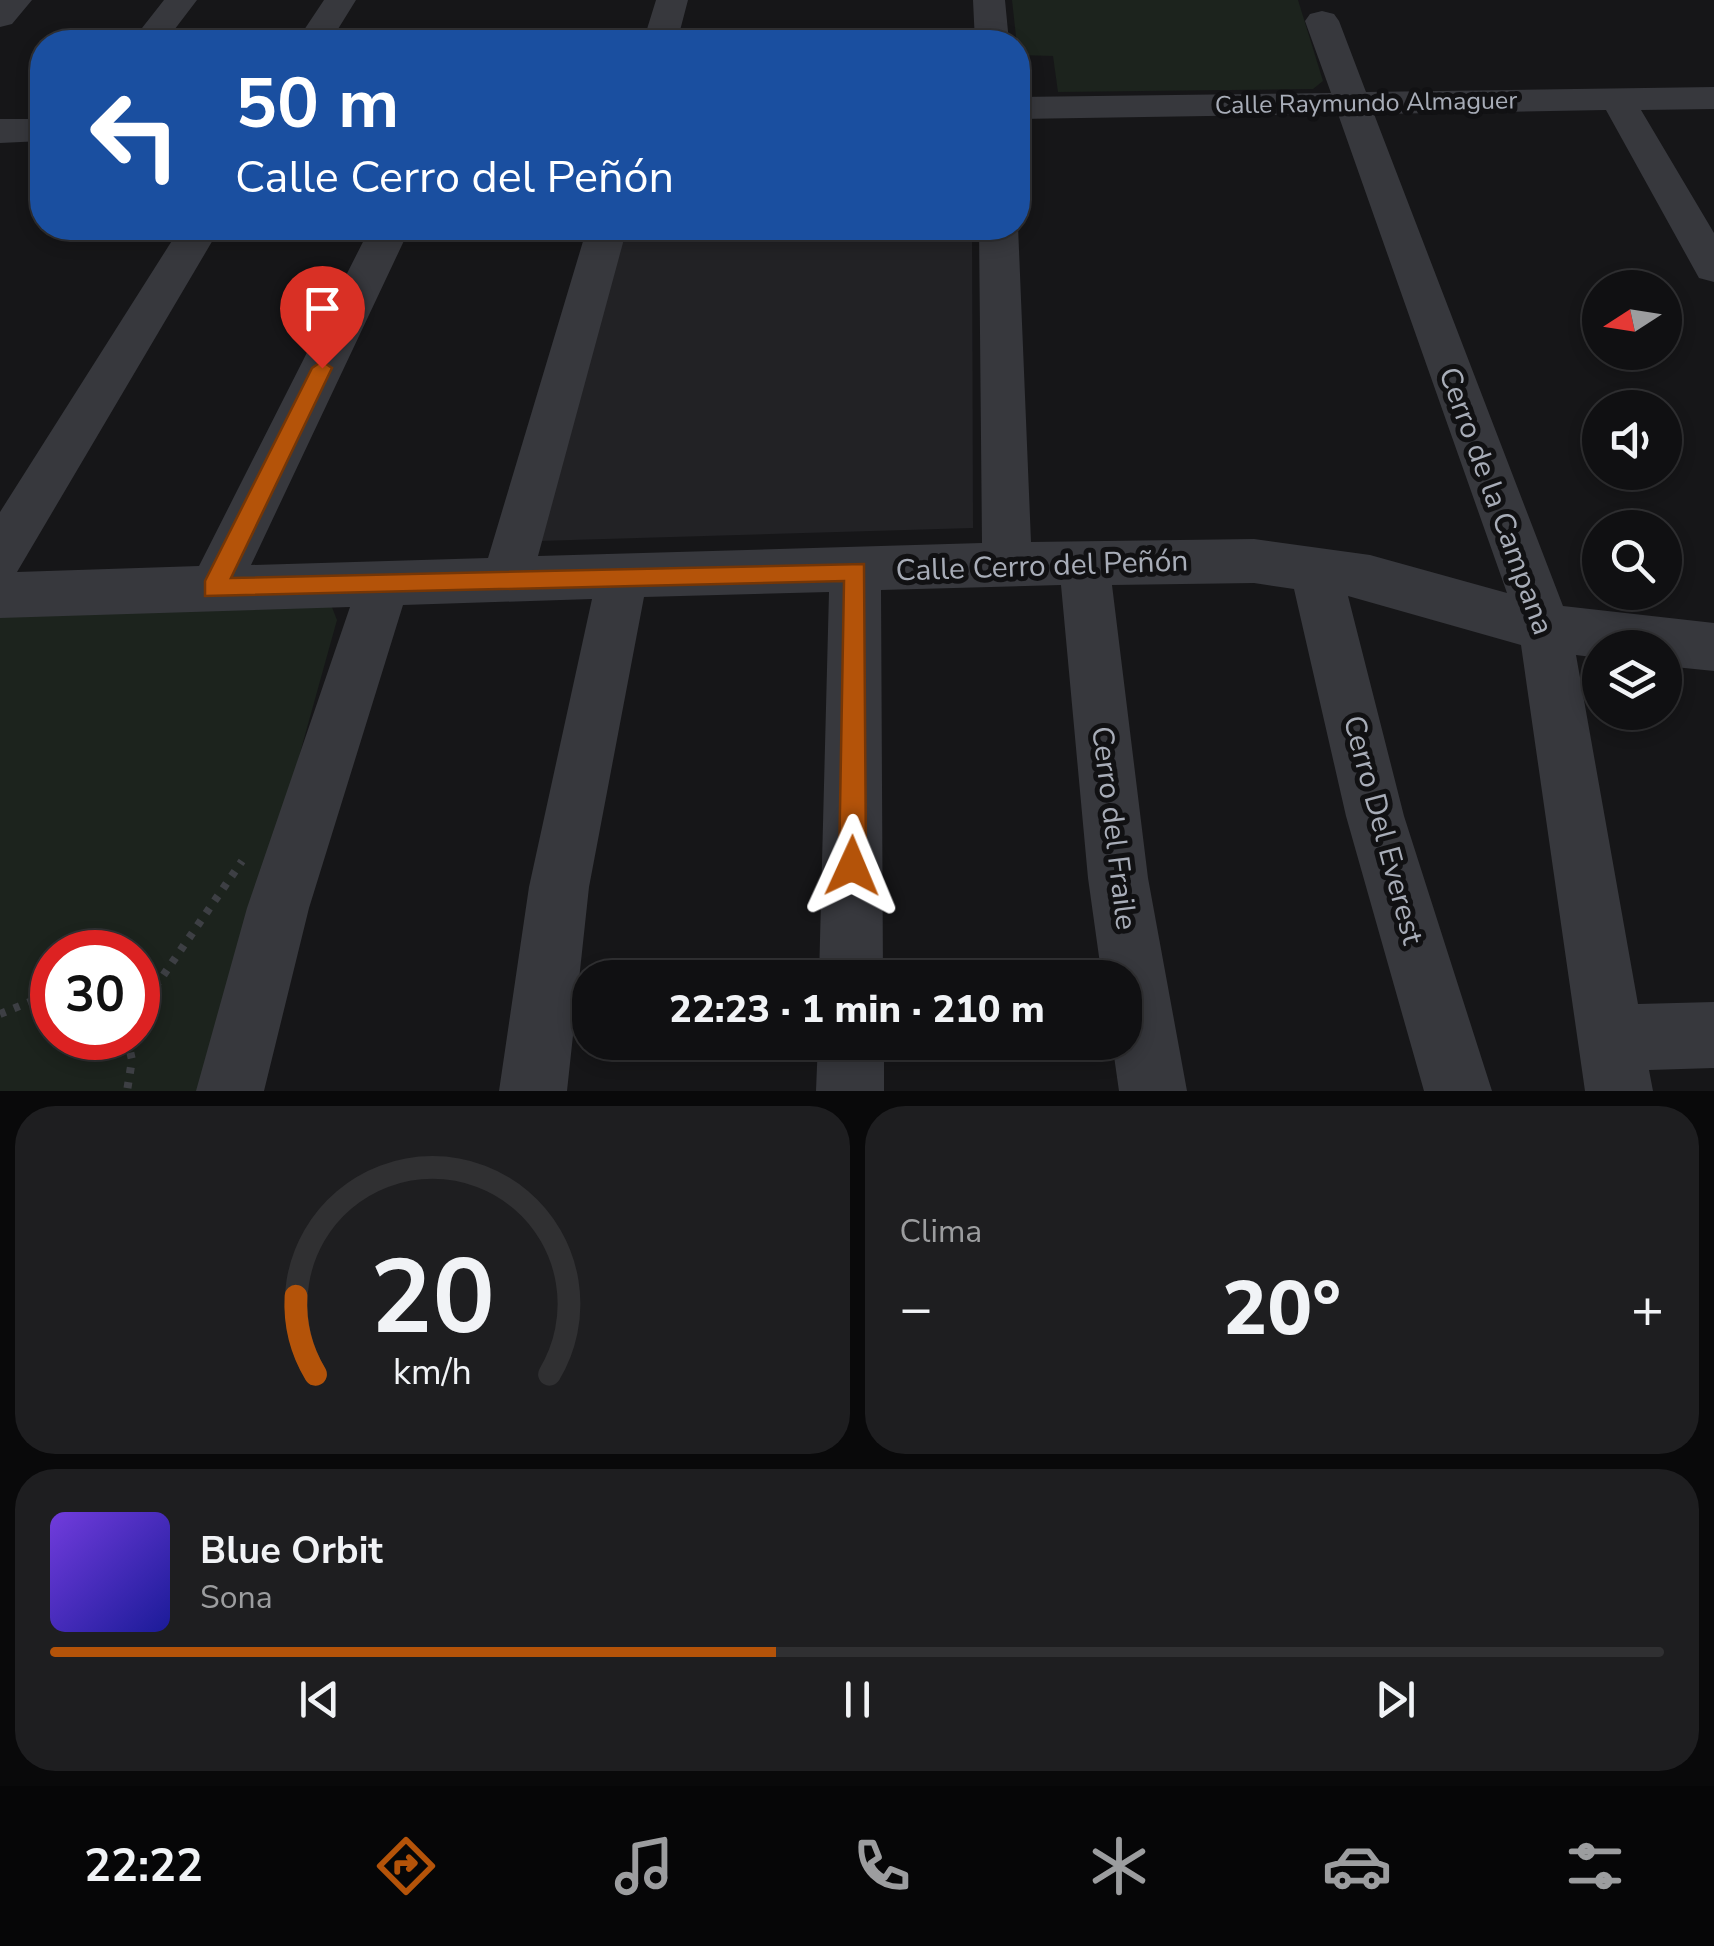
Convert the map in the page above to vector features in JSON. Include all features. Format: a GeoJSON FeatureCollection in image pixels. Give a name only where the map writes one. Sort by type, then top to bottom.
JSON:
{"type":"FeatureCollection","features":[{"type":"Feature","properties":{"kind":"street"},"geometry":{"type":"LineString","coordinates":[[0,17],[16,0]]}},
{"type":"Feature","properties":{"kind":"street"},"geometry":{"type":"LineString","coordinates":[[157,30],[181,0]]}},
{"type":"Feature","properties":{"kind":"street"},"geometry":{"type":"LineString","coordinates":[[321,30],[340,0]]}},
{"type":"Feature","properties":{"kind":"street"},"geometry":{"type":"LineString","coordinates":[[663,30],[672,0]]}},
{"type":"Feature","properties":{"kind":"street"},"geometry":{"type":"LineString","coordinates":[[989,0],[991,30]]}},
{"type":"Feature","properties":{"kind":"street","name":"Cerro de la Campana"},"geometry":{"type":"LineString","coordinates":[[1322,20],[1545,628],[1615,1065]]}},
{"type":"Feature","properties":{"kind":"street","name":"Calle Raymundo Almaguer"},"geometry":{"type":"LineString","coordinates":[[1030,108],[1714,98]]}},
{"type":"Feature","properties":{"kind":"street"},"geometry":{"type":"LineString","coordinates":[[1616,99],[1714,268]]}},
{"type":"Feature","properties":{"kind":"street"},"geometry":{"type":"LineString","coordinates":[[0,131],[30,130]]}},
{"type":"Feature","properties":{"kind":"street"},"geometry":{"type":"LineString","coordinates":[[0,556],[193,240]]}},
{"type":"Feature","properties":{"kind":"street"},"geometry":{"type":"LineString","coordinates":[[214,589],[384,240]]}},
{"type":"Feature","properties":{"kind":"street"},"geometry":{"type":"LineString","coordinates":[[507,578],[604,240]]}},
{"type":"Feature","properties":{"kind":"street"},"geometry":{"type":"LineString","coordinates":[[1000,240],[1007,564]]}},
{"type":"Feature","properties":{"kind":"street","name":"Calle Cerro del Peñón"},"geometry":{"type":"LineString","coordinates":[[0,595],[1007,564],[1254,561],[1370,577],[1545,628],[1714,647]]}},
{"type":"Feature","properties":{"kind":"street","name":"Cerro del Fraile"},"geometry":{"type":"LineString","coordinates":[[1084,564],[1118,878],[1153,1091]]}},
{"type":"Feature","properties":{"kind":"street","name":"Cerro Del Everest"},"geometry":{"type":"LineString","coordinates":[[1315,568],[1375,816],[1458,1091]]}},
{"type":"Feature","properties":{"kind":"street"},"geometry":{"type":"LineString","coordinates":[[851,960],[856,571]]}},
{"type":"Feature","properties":{"kind":"street"},"geometry":{"type":"LineString","coordinates":[[533,1091],[560,887],[622,578]]}},
{"type":"Feature","properties":{"kind":"street"},"geometry":{"type":"LineString","coordinates":[[230,1091],[278,908],[384,583]]}},
{"type":"Feature","properties":{"kind":"street"},"geometry":{"type":"LineString","coordinates":[[1615,1065],[1714,1035]]}},
{"type":"Feature","properties":{"kind":"street"},"geometry":{"type":"LineString","coordinates":[[850,1060],[850,1091]]}},
{"type":"Feature","properties":{"kind":"path"},"geometry":{"type":"LineString","coordinates":[[160,980],[249,851]]}},
{"type":"Feature","properties":{"kind":"path"},"geometry":{"type":"LineString","coordinates":[[0,1014],[30,1002]]}},
{"type":"Feature","properties":{"kind":"path"},"geometry":{"type":"LineString","coordinates":[[127,1091],[132,1060]]}},
{"type":"Feature","properties":{"kind":"shaded area"},"geometry":{"type":"Polygon","coordinates":[[[1012,0],[1298,0],[1323,81],[1313,89],[1058,92],[1053,56],[1030,55],[1030,30],[1015,30],[1012,0]]]}},
{"type":"Feature","properties":{"kind":"shaded area"},"geometry":{"type":"Polygon","coordinates":[[[622,240],[972,240],[973,528],[538,541],[622,240]]]}},
{"type":"Feature","properties":{"kind":"shaded area"},"geometry":{"type":"Polygon","coordinates":[[[330,602],[337,620],[206,1091],[0,1091],[0,616],[330,602]]]}},
{"type":"Feature","properties":{"kind":"route"},"geometry":{"type":"LineString","coordinates":[[322,368],[214,589],[856,571],[852,866]]}}]}
